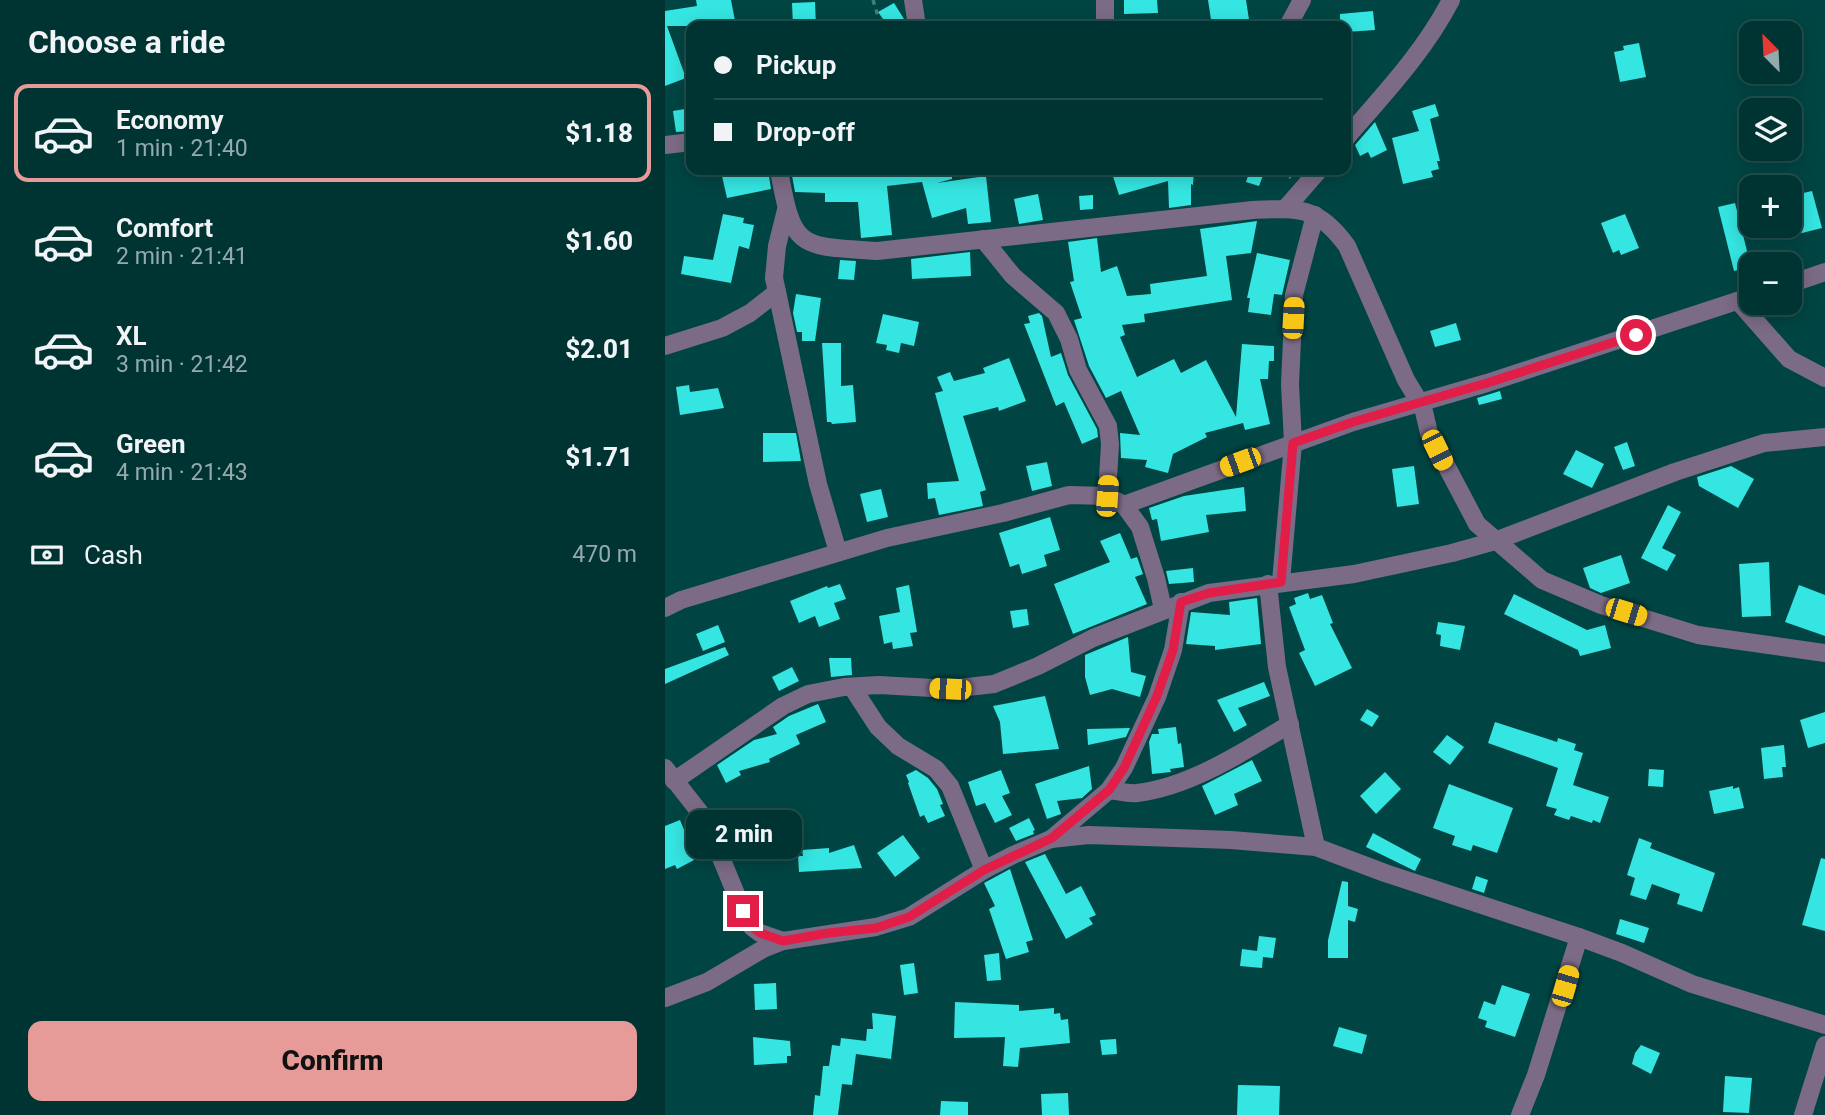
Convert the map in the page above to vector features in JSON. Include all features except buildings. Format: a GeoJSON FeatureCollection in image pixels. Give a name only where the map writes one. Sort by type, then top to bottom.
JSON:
{"type":"FeatureCollection","features":[{"type":"Feature","properties":{"kind":"street"},"geometry":{"type":"LineString","coordinates":[[913,0],[916,21]]}},
{"type":"Feature","properties":{"kind":"street"},"geometry":{"type":"LineString","coordinates":[[1105,0],[1105,21]]}},
{"type":"Feature","properties":{"kind":"street"},"geometry":{"type":"LineString","coordinates":[[1291,21],[1302,0]]}},
{"type":"Feature","properties":{"kind":"street"},"geometry":{"type":"LineString","coordinates":[[1351,132],[1412,61],[1441,20],[1451,0]]}},
{"type":"Feature","properties":{"kind":"street"},"geometry":{"type":"LineString","coordinates":[[665,145],[686,143]]}},
{"type":"Feature","properties":{"kind":"street"},"geometry":{"type":"LineString","coordinates":[[780,175],[786,211],[799,237],[822,248],[877,251],[1240,211],[1296,208],[1315,215],[1333,226],[1347,246],[1394,355],[1421,403],[1429,433],[1454,485],[1477,524],[1495,541],[1542,580],[1601,605],[1698,635],[1823,655]]}},
{"type":"Feature","properties":{"kind":"street"},"geometry":{"type":"LineString","coordinates":[[1285,209],[1315,175]]}},
{"type":"Feature","properties":{"kind":"street"},"geometry":{"type":"LineString","coordinates":[[786,211],[773,278],[818,484],[838,552]]}},
{"type":"Feature","properties":{"kind":"street"},"geometry":{"type":"LineString","coordinates":[[1315,215],[1294,295],[1290,384],[1293,443],[1275,583],[1277,667],[1316,847]]}},
{"type":"Feature","properties":{"kind":"street"},"geometry":{"type":"LineString","coordinates":[[983,239],[1013,276],[1056,313],[1069,339],[1078,370],[1108,426],[1110,444],[1107,496]]}},
{"type":"Feature","properties":{"kind":"street"},"geometry":{"type":"LineString","coordinates":[[1802,280],[1825,272]]}},
{"type":"Feature","properties":{"kind":"street"},"geometry":{"type":"LineString","coordinates":[[665,346],[722,328],[750,313],[777,292]]}},
{"type":"Feature","properties":{"kind":"street"},"geometry":{"type":"LineString","coordinates":[[1124,506],[1353,422],[1421,403],[1739,301]]}},
{"type":"Feature","properties":{"kind":"street"},"geometry":{"type":"LineString","coordinates":[[1757,315],[1789,359],[1825,378]]}},
{"type":"Feature","properties":{"kind":"street"},"geometry":{"type":"LineString","coordinates":[[783,941],[760,933],[752,927],[705,820],[669,775],[783,706],[808,694],[852,687],[879,685],[950,689],[994,684],[1038,666],[1093,638],[1209,593],[1354,574],[1495,541],[1675,472],[1763,443],[1825,437]]}},
{"type":"Feature","properties":{"kind":"street"},"geometry":{"type":"LineString","coordinates":[[670,599],[887,538],[1003,513],[1069,495],[1107,496],[1124,506],[1140,527],[1163,609]]}},
{"type":"Feature","properties":{"kind":"street"},"geometry":{"type":"LineString","coordinates":[[665,998],[706,982],[783,941],[876,928],[909,917],[984,870],[1052,838],[1109,790],[1124,768],[1157,696],[1173,650],[1181,602]]}},
{"type":"Feature","properties":{"kind":"street"},"geometry":{"type":"LineString","coordinates":[[852,687],[878,727],[898,746],[936,769],[950,786],[984,870]]}},
{"type":"Feature","properties":{"kind":"street"},"geometry":{"type":"LineString","coordinates":[[1109,790],[1135,793],[1166,786],[1223,763],[1290,724]]}},
{"type":"Feature","properties":{"kind":"street"},"geometry":{"type":"LineString","coordinates":[[1052,838],[1089,835],[1231,840],[1316,847],[1385,873],[1579,937],[1692,984],[1825,1025]]}},
{"type":"Feature","properties":{"kind":"street"},"geometry":{"type":"LineString","coordinates":[[1520,1115],[1536,1076],[1579,937]]}},
{"type":"Feature","properties":{"kind":"street"},"geometry":{"type":"LineString","coordinates":[[1803,1115],[1825,1045]]}},
{"type":"Feature","properties":{"kind":"path"},"geometry":{"type":"LineString","coordinates":[[873,0],[879,21]]}},
{"type":"Feature","properties":{"kind":"route"},"geometry":{"type":"LineString","coordinates":[[743,911],[752,927],[760,933],[783,941],[876,928],[909,917],[984,870],[1052,838],[1109,790],[1124,768],[1157,696],[1173,650],[1181,602],[1209,593],[1281,582],[1293,443],[1636,335]]}}]}
